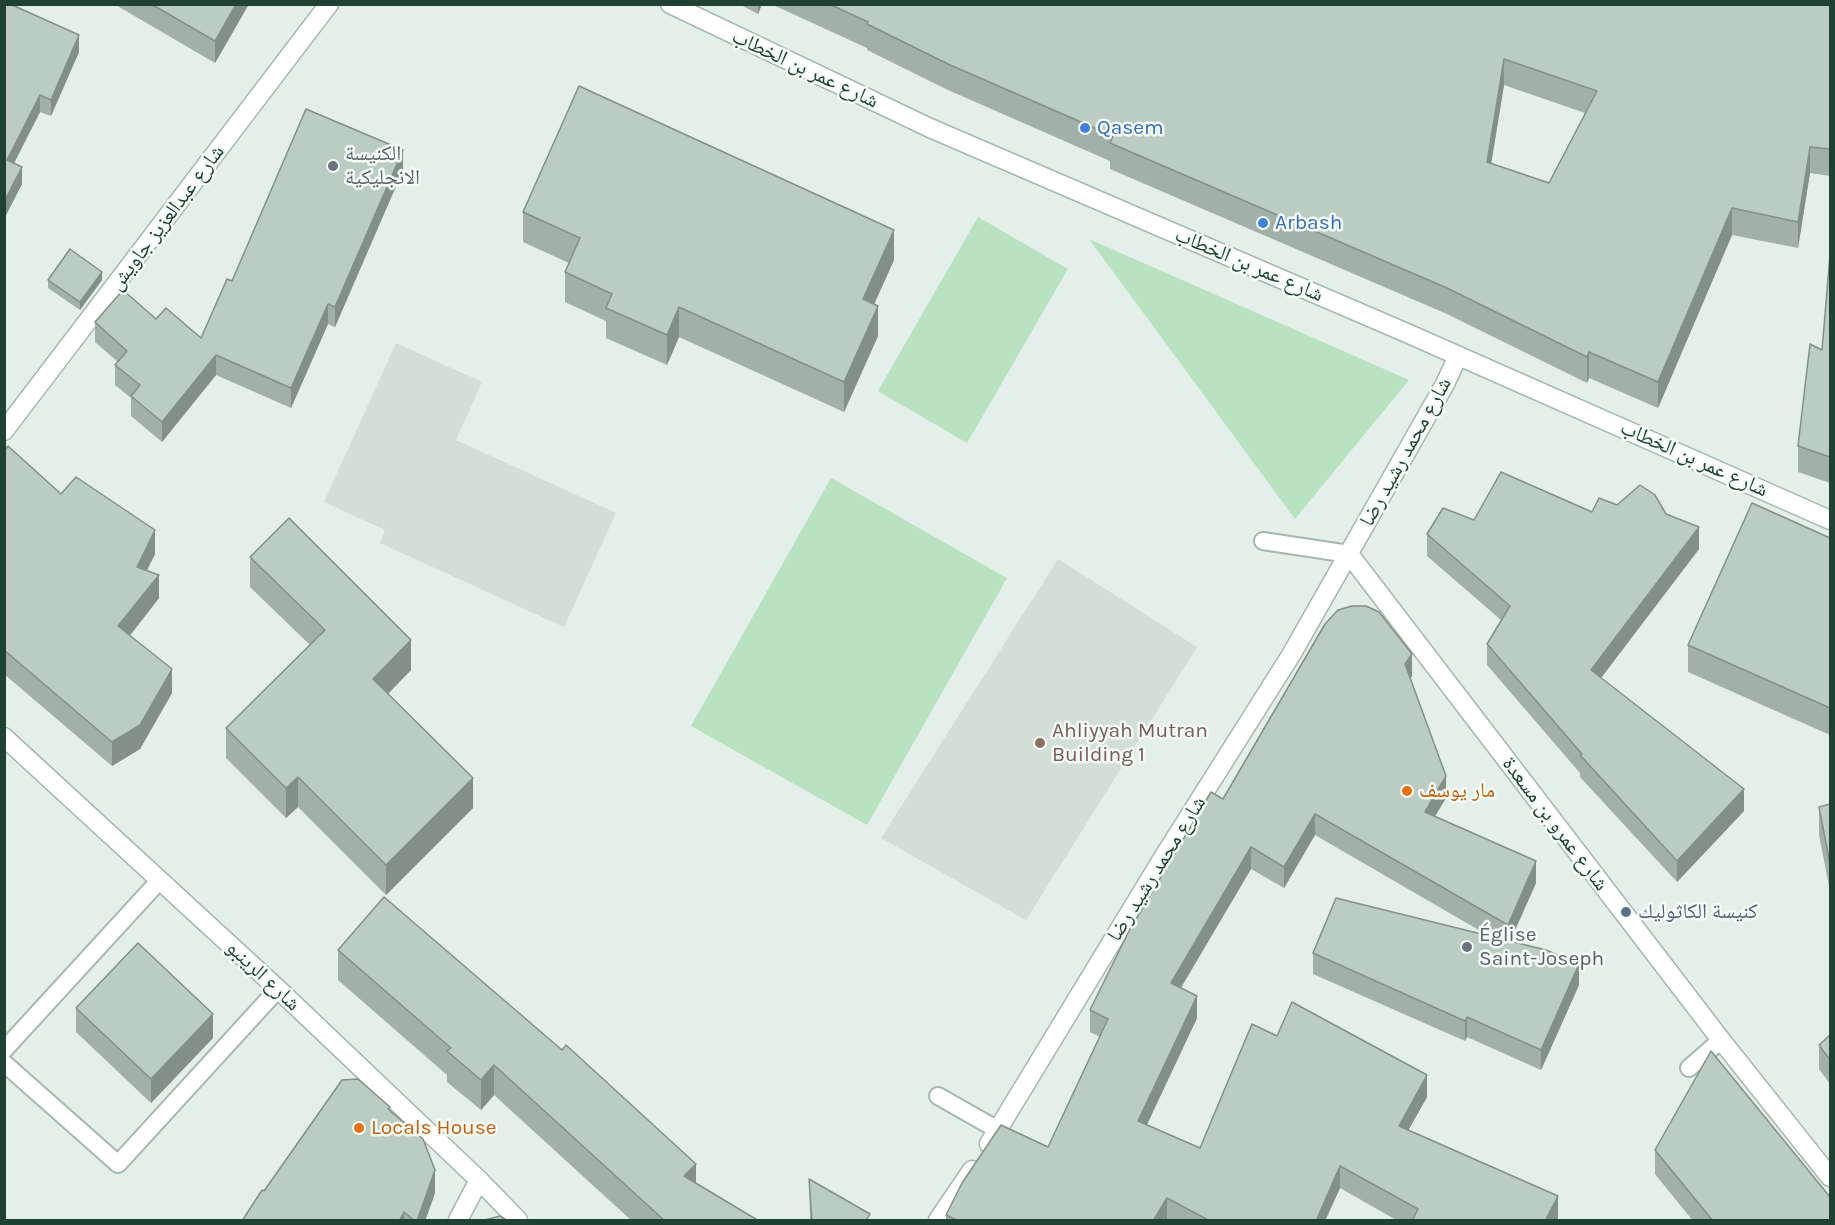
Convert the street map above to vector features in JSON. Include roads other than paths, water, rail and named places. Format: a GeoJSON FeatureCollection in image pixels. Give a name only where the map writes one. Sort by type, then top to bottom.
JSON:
{"type":"FeatureCollection","features":[{"type":"Feature","properties":{"kind":"street","name":"شارع عبدالعزيز جاويش"},"geometry":{"type":"LineString","coordinates":[[4,431],[329,4]]}},
{"type":"Feature","properties":{"kind":"street","name":"شارع عمر بن الخطاب"},"geometry":{"type":"LineString","coordinates":[[670,4],[930,128],[1575,406],[1830,520]]}},
{"type":"Feature","properties":{"kind":"street","name":"شارع محمد رشيد رضا"},"geometry":{"type":"LineString","coordinates":[[938,1221],[998,1130],[1161,861],[1291,655],[1445,384],[1458,356]]}},
{"type":"Feature","properties":{"kind":"street","name":"شارع عمرو بن مسعدة"},"geometry":{"type":"LineString","coordinates":[[1349,554],[1721,1040],[1830,1177]]}},
{"type":"Feature","properties":{"kind":"street","name":"شارع الرينبو"},"geometry":{"type":"LineString","coordinates":[[4,737],[278,989],[479,1180],[518,1221]]}},
{"type":"Feature","properties":{"kind":"street"},"geometry":{"type":"LineString","coordinates":[[458,1221],[479,1180]]}},
{"type":"Feature","properties":{"kind":"lane"},"geometry":{"type":"LineString","coordinates":[[1263,541],[1349,554]]}},
{"type":"Feature","properties":{"kind":"lane"},"geometry":{"type":"LineString","coordinates":[[4,1050],[159,881]]}},
{"type":"Feature","properties":{"kind":"lane"},"geometry":{"type":"LineString","coordinates":[[4,1063],[118,1164],[278,989]]}},
{"type":"Feature","properties":{"kind":"lane"},"geometry":{"type":"LineString","coordinates":[[1689,1068],[1721,1040]]}},
{"type":"Feature","properties":{"kind":"lane"},"geometry":{"type":"LineString","coordinates":[[938,1096],[998,1130]]}},
{"type":"Feature","properties":{"kind":"place","name":"Qasem"},"geometry":{"type":"Point","coordinates":[1085,128]}},
{"type":"Feature","properties":{"kind":"place","name":"الكنيسة الانجليكية"},"geometry":{"type":"Point","coordinates":[333,166]}},
{"type":"Feature","properties":{"kind":"place","name":"Arbash"},"geometry":{"type":"Point","coordinates":[1263,223]}},
{"type":"Feature","properties":{"kind":"place","name":"Ahliyyah Mutran Building 1"},"geometry":{"type":"Point","coordinates":[1040,743]}},
{"type":"Feature","properties":{"kind":"place","name":"مار يوسف"},"geometry":{"type":"Point","coordinates":[1407,791]}},
{"type":"Feature","properties":{"kind":"place","name":"كنيسة الكاثوليك"},"geometry":{"type":"Point","coordinates":[1626,912]}},
{"type":"Feature","properties":{"kind":"place","name":"Église Saint-Joseph"},"geometry":{"type":"Point","coordinates":[1467,947]}},
{"type":"Feature","properties":{"kind":"place","name":"Locals House"},"geometry":{"type":"Point","coordinates":[359,1128]}}]}
